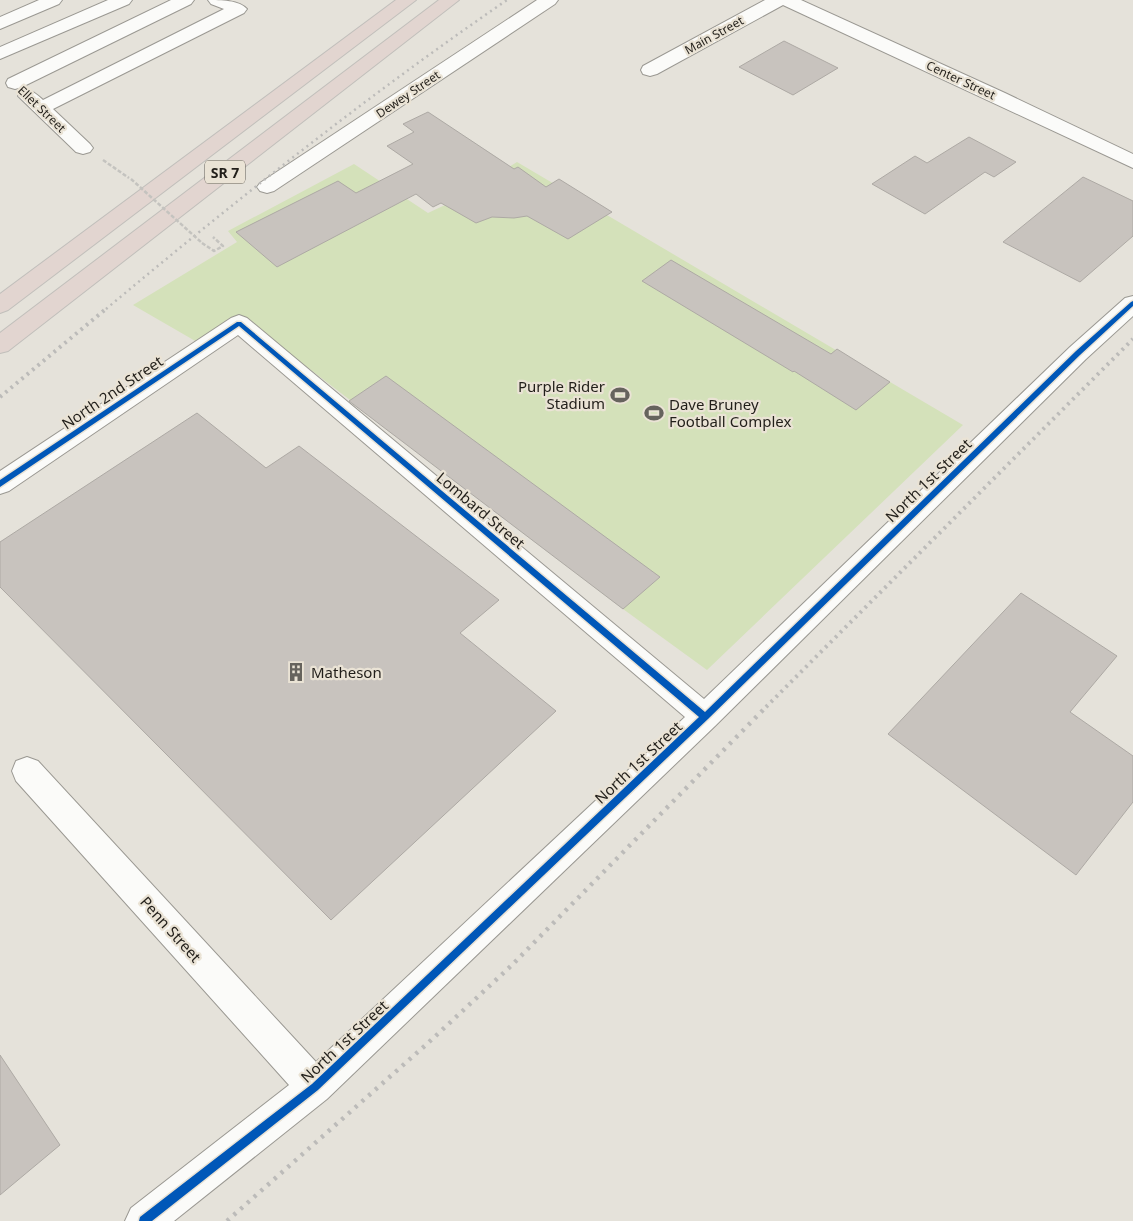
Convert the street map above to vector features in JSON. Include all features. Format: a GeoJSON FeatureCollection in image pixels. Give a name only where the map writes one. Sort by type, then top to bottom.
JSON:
{"type":"FeatureCollection","features":[{"type":"Feature","properties":{"kind":"highway","name":"SR 7"},"geometry":{"type":"LineString","coordinates":[[0,305],[407,0]]}},
{"type":"Feature","properties":{"kind":"highway","name":"SR 7"},"geometry":{"type":"LineString","coordinates":[[0,345],[450,0]]}},
{"type":"Feature","properties":{"kind":"street"},"geometry":{"type":"LineString","coordinates":[[0,24],[53,0]]}},
{"type":"Feature","properties":{"kind":"street"},"geometry":{"type":"LineString","coordinates":[[0,54],[123,0]]}},
{"type":"Feature","properties":{"kind":"street"},"geometry":{"type":"LineString","coordinates":[[15,83],[185,0]]}},
{"type":"Feature","properties":{"kind":"street"},"geometry":{"type":"LineString","coordinates":[[41,108],[238,9],[217,0]]}},
{"type":"Feature","properties":{"kind":"street","name":"Dewey Street"},"geometry":{"type":"LineString","coordinates":[[267,187],[549,0]]}},
{"type":"Feature","properties":{"kind":"street","name":"Main Street"},"geometry":{"type":"LineString","coordinates":[[650,70],[778,0]]}},
{"type":"Feature","properties":{"kind":"street","name":"Center Street"},"geometry":{"type":"LineString","coordinates":[[788,0],[1133,162]]}},
{"type":"Feature","properties":{"kind":"street","name":"Ellet Street"},"geometry":{"type":"LineString","coordinates":[[0,69],[83,148]]}},
{"type":"Feature","properties":{"kind":"street","name":"North 1st Street"},"geometry":{"type":"LineString","coordinates":[[144,1221],[315,1087],[705,718],[1078,353],[1133,303]]}},
{"type":"Feature","properties":{"kind":"street","name":"Lombard Street"},"geometry":{"type":"LineString","coordinates":[[239,323],[705,718]]}},
{"type":"Feature","properties":{"kind":"street","name":"North 2nd Street"},"geometry":{"type":"LineString","coordinates":[[0,484],[239,323]]}},
{"type":"Feature","properties":{"kind":"street","name":"Penn Street"},"geometry":{"type":"LineString","coordinates":[[27,771],[315,1087]]}},
{"type":"Feature","properties":{"kind":"path"},"geometry":{"type":"LineString","coordinates":[[110,164],[131,179],[214,251],[223,246],[213,238]]}},
{"type":"Feature","properties":{"kind":"green space","name":"Dave Bruney Football Complex"},"geometry":{"type":"Polygon","coordinates":[[[517,162],[963,425],[707,670],[623,609],[239,315],[197,342],[133,305],[237,242],[228,231],[354,164],[428,213],[445,205],[517,162]]]}},
{"type":"Feature","properties":{"kind":"building"},"geometry":{"type":"Polygon","coordinates":[[[784,41],[838,68],[793,95],[739,67],[784,41]]]}},
{"type":"Feature","properties":{"kind":"building"},"geometry":{"type":"Polygon","coordinates":[[[428,112],[514,169],[518,167],[546,187],[559,179],[612,212],[568,239],[527,216],[514,218],[492,217],[476,223],[441,203],[433,207],[416,194],[277,267],[236,232],[338,181],[356,193],[413,164],[387,146],[414,132],[403,124],[428,112]]]}},
{"type":"Feature","properties":{"kind":"building"},"geometry":{"type":"Polygon","coordinates":[[[969,137],[1016,162],[994,177],[985,172],[925,214],[872,184],[915,156],[927,163],[969,137]]]}},
{"type":"Feature","properties":{"kind":"building"},"geometry":{"type":"Polygon","coordinates":[[[1083,177],[1133,201],[1133,236],[1080,282],[1003,242],[1083,177]]]}},
{"type":"Feature","properties":{"kind":"building"},"geometry":{"type":"Polygon","coordinates":[[[671,260],[831,354],[837,349],[890,382],[856,410],[642,281],[671,260]]]}},
{"type":"Feature","properties":{"kind":"building"},"geometry":{"type":"Polygon","coordinates":[[[386,376],[660,577],[623,609],[349,401],[386,376]]]}},
{"type":"Feature","properties":{"kind":"building","name":"Matheson"},"geometry":{"type":"Polygon","coordinates":[[[197,413],[266,468],[299,446],[499,600],[460,633],[556,711],[331,920],[0,587],[0,542],[197,413]]]}},
{"type":"Feature","properties":{"kind":"building"},"geometry":{"type":"Polygon","coordinates":[[[1021,593],[1117,656],[1070,712],[1133,756],[1133,802],[1076,875],[888,734],[1021,593]]]}},
{"type":"Feature","properties":{"kind":"building"},"geometry":{"type":"Polygon","coordinates":[[[0,1055],[60,1145],[0,1195],[0,1055]]]}},
{"type":"Feature","properties":{"kind":"railway"},"geometry":{"type":"LineString","coordinates":[[106,309],[302,150],[403,74],[507,0]]}},
{"type":"Feature","properties":{"kind":"railway"},"geometry":{"type":"LineString","coordinates":[[0,397],[107,308]]}},
{"type":"Feature","properties":{"kind":"railway"},"geometry":{"type":"LineString","coordinates":[[766,707],[1133,339]]}},
{"type":"Feature","properties":{"kind":"railway"},"geometry":{"type":"LineString","coordinates":[[227,1221],[428,1043],[512,965],[767,706]]}},
{"type":"Feature","properties":{"kind":"cycle path"},"geometry":{"type":"LineString","coordinates":[[144,1221],[315,1087],[705,717],[1078,353],[1133,303]]}},
{"type":"Feature","properties":{"kind":"cycle path"},"geometry":{"type":"LineString","coordinates":[[0,484],[239,323],[705,717]]}},
{"type":"Feature","properties":{"kind":"place","name":"Purple Rider Stadium"},"geometry":{"type":"Point","coordinates":[620,395]}},
{"type":"Feature","properties":{"kind":"place","name":"Dave Bruney Football Complex"},"geometry":{"type":"Point","coordinates":[654,413]}},
{"type":"Feature","properties":{"kind":"place","name":"Matheson"},"geometry":{"type":"Point","coordinates":[296,672]}}]}
